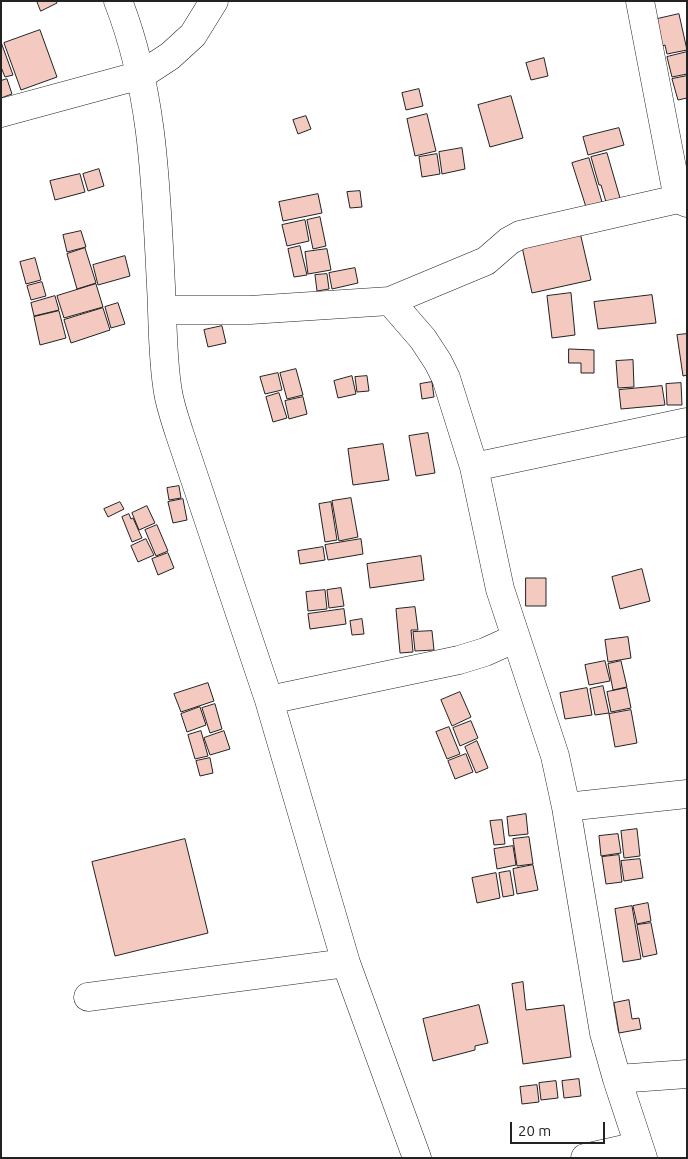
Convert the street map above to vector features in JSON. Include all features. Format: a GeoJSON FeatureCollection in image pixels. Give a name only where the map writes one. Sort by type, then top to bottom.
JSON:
{"type":"FeatureCollection","features":[{"type":"Feature","properties":{"kind":"street"},"geometry":{"type":"LineString","coordinates":[[118,1],[140,75],[156,186],[163,310],[162,332],[168,392],[178,432],[269,700],[346,963],[417,1158]]}},
{"type":"Feature","properties":{"kind":"street"},"geometry":{"type":"LineString","coordinates":[[1,113],[140,75],[170,56],[193,35],[214,1]]}},
{"type":"Feature","properties":{"kind":"street"},"geometry":{"type":"LineString","coordinates":[[163,310],[250,310],[390,301],[486,261],[509,241],[520,236],[682,201],[640,1]]}},
{"type":"Feature","properties":{"kind":"street"},"geometry":{"type":"LineString","coordinates":[[390,301],[423,340],[446,378],[474,468],[500,589],[552,748],[566,807],[593,974],[616,1079],[641,1152],[586,1158]]}},
{"type":"Feature","properties":{"kind":"street"},"geometry":{"type":"LineString","coordinates":[[474,468],[687,422]]}},
{"type":"Feature","properties":{"kind":"street"},"geometry":{"type":"LineString","coordinates":[[269,700],[459,660],[485,652],[516,638]]}},
{"type":"Feature","properties":{"kind":"street"},"geometry":{"type":"LineString","coordinates":[[566,807],[687,794]]}},
{"type":"Feature","properties":{"kind":"street"},"geometry":{"type":"LineString","coordinates":[[88,996],[346,963]]}},
{"type":"Feature","properties":{"kind":"street"},"geometry":{"type":"LineString","coordinates":[[616,1079],[687,1074]]}},
{"type":"Feature","properties":{"kind":"building"},"geometry":{"type":"Polygon","coordinates":[[[37,1],[56,1],[57,3],[41,11],[37,1]]]}},
{"type":"Feature","properties":{"kind":"building"},"geometry":{"type":"Polygon","coordinates":[[[679,14],[687,50],[667,54],[665,45],[659,47],[653,20],[679,14]]]}},
{"type":"Feature","properties":{"kind":"building"},"geometry":{"type":"Polygon","coordinates":[[[40,30],[57,77],[21,90],[4,43],[40,30]]]}},
{"type":"Feature","properties":{"kind":"building"},"geometry":{"type":"Polygon","coordinates":[[[1,42],[13,75],[5,77],[1,67],[1,42]]]}},
{"type":"Feature","properties":{"kind":"building"},"geometry":{"type":"Polygon","coordinates":[[[687,52],[687,74],[672,77],[667,57],[687,52]]]}},
{"type":"Feature","properties":{"kind":"building"},"geometry":{"type":"Polygon","coordinates":[[[544,58],[548,76],[531,80],[526,63],[544,58]]]}},
{"type":"Feature","properties":{"kind":"building"},"geometry":{"type":"Polygon","coordinates":[[[687,76],[687,98],[678,100],[672,79],[687,76]]]}},
{"type":"Feature","properties":{"kind":"building"},"geometry":{"type":"Polygon","coordinates":[[[7,79],[12,94],[1,98],[1,81],[7,79]]]}},
{"type":"Feature","properties":{"kind":"building"},"geometry":{"type":"Polygon","coordinates":[[[419,89],[423,106],[406,110],[402,93],[419,89]]]}},
{"type":"Feature","properties":{"kind":"building"},"geometry":{"type":"Polygon","coordinates":[[[511,96],[523,138],[490,147],[478,105],[511,96]]]}},
{"type":"Feature","properties":{"kind":"building"},"geometry":{"type":"Polygon","coordinates":[[[427,114],[436,151],[415,156],[407,119],[427,114]]]}},
{"type":"Feature","properties":{"kind":"building"},"geometry":{"type":"Polygon","coordinates":[[[306,116],[311,129],[298,134],[293,120],[306,116]]]}},
{"type":"Feature","properties":{"kind":"building"},"geometry":{"type":"Polygon","coordinates":[[[619,128],[624,145],[588,155],[583,137],[619,128]]]}},
{"type":"Feature","properties":{"kind":"building"},"geometry":{"type":"Polygon","coordinates":[[[462,148],[465,169],[442,174],[439,152],[462,148]]]}},
{"type":"Feature","properties":{"kind":"building"},"geometry":{"type":"Polygon","coordinates":[[[607,153],[620,198],[606,202],[591,157],[607,153]]]}},
{"type":"Feature","properties":{"kind":"building"},"geometry":{"type":"Polygon","coordinates":[[[437,154],[440,174],[422,177],[419,157],[437,154]]]}},
{"type":"Feature","properties":{"kind":"building"},"geometry":{"type":"Polygon","coordinates":[[[589,158],[602,202],[586,207],[572,163],[589,158]]]}},
{"type":"Feature","properties":{"kind":"building"},"geometry":{"type":"Polygon","coordinates":[[[99,169],[104,186],[88,191],[83,174],[99,169]]]}},
{"type":"Feature","properties":{"kind":"building"},"geometry":{"type":"Polygon","coordinates":[[[80,174],[85,192],[55,200],[50,181],[80,174]]]}},
{"type":"Feature","properties":{"kind":"building"},"geometry":{"type":"Polygon","coordinates":[[[360,191],[362,207],[350,208],[347,192],[360,191]]]}},
{"type":"Feature","properties":{"kind":"building"},"geometry":{"type":"Polygon","coordinates":[[[318,194],[322,213],[283,221],[279,202],[318,194]]]}},
{"type":"Feature","properties":{"kind":"building"},"geometry":{"type":"Polygon","coordinates":[[[320,217],[326,246],[313,249],[307,220],[320,217]]]}},
{"type":"Feature","properties":{"kind":"building"},"geometry":{"type":"Polygon","coordinates":[[[305,220],[309,241],[287,246],[282,225],[305,220]]]}},
{"type":"Feature","properties":{"kind":"building"},"geometry":{"type":"Polygon","coordinates":[[[579,228],[591,280],[532,293],[521,242],[579,228]]]}},
{"type":"Feature","properties":{"kind":"building"},"geometry":{"type":"Polygon","coordinates":[[[81,231],[86,247],[67,252],[63,235],[81,231]]]}},
{"type":"Feature","properties":{"kind":"building"},"geometry":{"type":"Polygon","coordinates":[[[300,246],[307,275],[294,277],[288,249],[300,246]]]}},
{"type":"Feature","properties":{"kind":"building"},"geometry":{"type":"Polygon","coordinates":[[[85,248],[96,283],[77,289],[67,254],[85,248]]]}},
{"type":"Feature","properties":{"kind":"building"},"geometry":{"type":"Polygon","coordinates":[[[327,249],[331,270],[308,274],[305,252],[327,249]]]}},
{"type":"Feature","properties":{"kind":"building"},"geometry":{"type":"Polygon","coordinates":[[[125,256],[130,276],[98,285],[93,265],[125,256]]]}},
{"type":"Feature","properties":{"kind":"building"},"geometry":{"type":"Polygon","coordinates":[[[35,258],[41,280],[26,284],[20,262],[35,258]]]}},
{"type":"Feature","properties":{"kind":"building"},"geometry":{"type":"Polygon","coordinates":[[[355,268],[358,283],[332,289],[329,273],[355,268]]]}},
{"type":"Feature","properties":{"kind":"building"},"geometry":{"type":"Polygon","coordinates":[[[327,274],[329,289],[317,291],[315,275],[327,274]]]}},
{"type":"Feature","properties":{"kind":"building"},"geometry":{"type":"Polygon","coordinates":[[[42,282],[46,296],[31,300],[27,286],[42,282]]]}},
{"type":"Feature","properties":{"kind":"building"},"geometry":{"type":"Polygon","coordinates":[[[96,284],[103,307],[64,318],[57,296],[96,284]]]}},
{"type":"Feature","properties":{"kind":"building"},"geometry":{"type":"Polygon","coordinates":[[[571,293],[575,335],[552,338],[547,296],[571,293]]]}},
{"type":"Feature","properties":{"kind":"building"},"geometry":{"type":"Polygon","coordinates":[[[652,295],[656,323],[598,329],[594,302],[652,295]]]}},
{"type":"Feature","properties":{"kind":"building"},"geometry":{"type":"Polygon","coordinates":[[[55,296],[59,310],[34,316],[31,303],[55,296]]]}},
{"type":"Feature","properties":{"kind":"building"},"geometry":{"type":"Polygon","coordinates":[[[118,303],[125,324],[111,328],[105,307],[118,303]]]}},
{"type":"Feature","properties":{"kind":"building"},"geometry":{"type":"Polygon","coordinates":[[[103,308],[110,330],[71,343],[64,320],[103,308]]]}},
{"type":"Feature","properties":{"kind":"building"},"geometry":{"type":"Polygon","coordinates":[[[59,311],[66,338],[40,345],[34,317],[59,311]]]}},
{"type":"Feature","properties":{"kind":"building"},"geometry":{"type":"Polygon","coordinates":[[[222,326],[226,343],[208,347],[204,330],[222,326]]]}},
{"type":"Feature","properties":{"kind":"building"},"geometry":{"type":"Polygon","coordinates":[[[687,334],[687,375],[683,376],[677,335],[687,334]]]}},
{"type":"Feature","properties":{"kind":"building"},"geometry":{"type":"Polygon","coordinates":[[[569,349],[594,350],[594,373],[581,373],[581,363],[569,363],[569,349]]]}},
{"type":"Feature","properties":{"kind":"building"},"geometry":{"type":"Polygon","coordinates":[[[633,360],[634,387],[618,388],[616,361],[633,360]]]}},
{"type":"Feature","properties":{"kind":"building"},"geometry":{"type":"Polygon","coordinates":[[[296,369],[303,395],[287,399],[280,373],[296,369]]]}},
{"type":"Feature","properties":{"kind":"building"},"geometry":{"type":"Polygon","coordinates":[[[278,373],[282,390],[265,394],[260,377],[278,373]]]}},
{"type":"Feature","properties":{"kind":"building"},"geometry":{"type":"Polygon","coordinates":[[[352,376],[356,394],[338,398],[334,381],[352,376]]]}},
{"type":"Feature","properties":{"kind":"building"},"geometry":{"type":"Polygon","coordinates":[[[367,376],[369,391],[357,392],[355,377],[367,376]]]}},
{"type":"Feature","properties":{"kind":"building"},"geometry":{"type":"Polygon","coordinates":[[[432,382],[434,397],[422,399],[420,384],[432,382]]]}},
{"type":"Feature","properties":{"kind":"building"},"geometry":{"type":"Polygon","coordinates":[[[681,383],[682,405],[667,405],[666,384],[681,383]]]}},
{"type":"Feature","properties":{"kind":"building"},"geometry":{"type":"Polygon","coordinates":[[[662,386],[665,405],[621,409],[619,390],[662,386]]]}},
{"type":"Feature","properties":{"kind":"building"},"geometry":{"type":"Polygon","coordinates":[[[279,393],[287,418],[273,422],[266,397],[279,393]]]}},
{"type":"Feature","properties":{"kind":"building"},"geometry":{"type":"Polygon","coordinates":[[[303,397],[307,414],[289,419],[285,401],[303,397]]]}},
{"type":"Feature","properties":{"kind":"building"},"geometry":{"type":"Polygon","coordinates":[[[428,433],[435,473],[416,476],[409,436],[428,433]]]}},
{"type":"Feature","properties":{"kind":"building"},"geometry":{"type":"Polygon","coordinates":[[[383,444],[389,480],[353,485],[348,449],[383,444]]]}},
{"type":"Feature","properties":{"kind":"building"},"geometry":{"type":"Polygon","coordinates":[[[179,486],[181,498],[169,500],[167,488],[179,486]]]}},
{"type":"Feature","properties":{"kind":"building"},"geometry":{"type":"Polygon","coordinates":[[[351,498],[358,537],[339,541],[332,501],[351,498]]]}},
{"type":"Feature","properties":{"kind":"building"},"geometry":{"type":"Polygon","coordinates":[[[183,499],[187,520],[173,523],[168,502],[183,499]]]}},
{"type":"Feature","properties":{"kind":"building"},"geometry":{"type":"Polygon","coordinates":[[[120,502],[124,509],[108,517],[104,509],[120,502]]]}},
{"type":"Feature","properties":{"kind":"building"},"geometry":{"type":"Polygon","coordinates":[[[331,502],[337,540],[325,542],[319,504],[331,502]]]}},
{"type":"Feature","properties":{"kind":"building"},"geometry":{"type":"Polygon","coordinates":[[[147,506],[155,523],[139,530],[132,513],[147,506]]]}},
{"type":"Feature","properties":{"kind":"building"},"geometry":{"type":"Polygon","coordinates":[[[129,514],[131,519],[133,518],[142,538],[132,542],[122,517],[129,514]]]}},
{"type":"Feature","properties":{"kind":"building"},"geometry":{"type":"Polygon","coordinates":[[[157,525],[168,551],[156,556],[145,530],[157,525]]]}},
{"type":"Feature","properties":{"kind":"building"},"geometry":{"type":"Polygon","coordinates":[[[146,539],[154,555],[138,562],[131,546],[146,539]]]}},
{"type":"Feature","properties":{"kind":"building"},"geometry":{"type":"Polygon","coordinates":[[[361,539],[363,554],[328,560],[325,545],[361,539]]]}},
{"type":"Feature","properties":{"kind":"building"},"geometry":{"type":"Polygon","coordinates":[[[323,547],[325,560],[300,564],[298,551],[323,547]]]}},
{"type":"Feature","properties":{"kind":"building"},"geometry":{"type":"Polygon","coordinates":[[[168,553],[174,568],[158,575],[152,559],[168,553]]]}},
{"type":"Feature","properties":{"kind":"building"},"geometry":{"type":"Polygon","coordinates":[[[421,556],[424,580],[370,588],[367,564],[421,556]]]}},
{"type":"Feature","properties":{"kind":"building"},"geometry":{"type":"Polygon","coordinates":[[[642,569],[650,601],[620,609],[612,577],[642,569]]]}},
{"type":"Feature","properties":{"kind":"building"},"geometry":{"type":"Polygon","coordinates":[[[526,578],[546,578],[546,606],[526,606],[526,578]]]}},
{"type":"Feature","properties":{"kind":"building"},"geometry":{"type":"Polygon","coordinates":[[[341,588],[344,606],[329,608],[327,590],[341,588]]]}},
{"type":"Feature","properties":{"kind":"building"},"geometry":{"type":"Polygon","coordinates":[[[325,590],[327,609],[308,611],[306,592],[325,590]]]}},
{"type":"Feature","properties":{"kind":"building"},"geometry":{"type":"Polygon","coordinates":[[[415,607],[418,630],[411,630],[413,652],[400,653],[396,609],[415,607]]]}},
{"type":"Feature","properties":{"kind":"building"},"geometry":{"type":"Polygon","coordinates":[[[344,609],[346,624],[310,629],[308,614],[344,609]]]}},
{"type":"Feature","properties":{"kind":"building"},"geometry":{"type":"Polygon","coordinates":[[[362,619],[364,634],[352,635],[350,621],[362,619]]]}},
{"type":"Feature","properties":{"kind":"building"},"geometry":{"type":"Polygon","coordinates":[[[432,631],[434,650],[415,651],[413,632],[432,631]]]}},
{"type":"Feature","properties":{"kind":"building"},"geometry":{"type":"Polygon","coordinates":[[[628,637],[631,658],[608,662],[605,640],[628,637]]]}},
{"type":"Feature","properties":{"kind":"building"},"geometry":{"type":"Polygon","coordinates":[[[605,661],[610,681],[589,685],[585,665],[605,661]]]}},
{"type":"Feature","properties":{"kind":"building"},"geometry":{"type":"Polygon","coordinates":[[[621,661],[627,687],[613,690],[608,664],[621,661]]]}},
{"type":"Feature","properties":{"kind":"building"},"geometry":{"type":"Polygon","coordinates":[[[208,683],[214,701],[181,712],[174,694],[208,683]]]}},
{"type":"Feature","properties":{"kind":"building"},"geometry":{"type":"Polygon","coordinates":[[[603,686],[609,713],[595,715],[590,689],[603,686]]]}},
{"type":"Feature","properties":{"kind":"building"},"geometry":{"type":"Polygon","coordinates":[[[587,688],[592,715],[565,719],[560,693],[587,688]]]}},
{"type":"Feature","properties":{"kind":"building"},"geometry":{"type":"Polygon","coordinates":[[[627,688],[631,708],[611,712],[607,692],[627,688]]]}},
{"type":"Feature","properties":{"kind":"building"},"geometry":{"type":"Polygon","coordinates":[[[460,692],[471,717],[452,726],[441,700],[460,692]]]}},
{"type":"Feature","properties":{"kind":"building"},"geometry":{"type":"Polygon","coordinates":[[[215,704],[222,729],[210,733],[202,708],[215,704]]]}},
{"type":"Feature","properties":{"kind":"building"},"geometry":{"type":"Polygon","coordinates":[[[200,707],[206,725],[187,732],[181,714],[200,707]]]}},
{"type":"Feature","properties":{"kind":"building"},"geometry":{"type":"Polygon","coordinates":[[[631,710],[637,743],[615,747],[609,714],[631,710]]]}},
{"type":"Feature","properties":{"kind":"building"},"geometry":{"type":"Polygon","coordinates":[[[471,721],[478,738],[460,746],[453,728],[471,721]]]}},
{"type":"Feature","properties":{"kind":"building"},"geometry":{"type":"Polygon","coordinates":[[[449,727],[460,754],[447,759],[436,732],[449,727]]]}},
{"type":"Feature","properties":{"kind":"building"},"geometry":{"type":"Polygon","coordinates":[[[201,731],[208,756],[195,759],[188,735],[201,731]]]}},
{"type":"Feature","properties":{"kind":"building"},"geometry":{"type":"Polygon","coordinates":[[[224,731],[230,749],[210,755],[204,738],[224,731]]]}},
{"type":"Feature","properties":{"kind":"building"},"geometry":{"type":"Polygon","coordinates":[[[477,741],[488,768],[476,773],[465,747],[477,741]]]}},
{"type":"Feature","properties":{"kind":"building"},"geometry":{"type":"Polygon","coordinates":[[[466,754],[473,772],[455,779],[448,761],[466,754]]]}},
{"type":"Feature","properties":{"kind":"building"},"geometry":{"type":"Polygon","coordinates":[[[210,758],[213,773],[200,776],[196,761],[210,758]]]}},
{"type":"Feature","properties":{"kind":"building"},"geometry":{"type":"Polygon","coordinates":[[[526,814],[528,834],[509,836],[507,817],[526,814]]]}},
{"type":"Feature","properties":{"kind":"building"},"geometry":{"type":"Polygon","coordinates":[[[502,820],[505,844],[494,845],[490,821],[502,820]]]}},
{"type":"Feature","properties":{"kind":"building"},"geometry":{"type":"Polygon","coordinates":[[[637,829],[640,856],[624,858],[621,831],[637,829]]]}},
{"type":"Feature","properties":{"kind":"building"},"geometry":{"type":"Polygon","coordinates":[[[618,834],[621,853],[601,856],[599,836],[618,834]]]}},
{"type":"Feature","properties":{"kind":"building"},"geometry":{"type":"Polygon","coordinates":[[[529,837],[533,864],[517,866],[513,839],[529,837]]]}},
{"type":"Feature","properties":{"kind":"building"},"geometry":{"type":"Polygon","coordinates":[[[185,839],[208,933],[115,956],[92,862],[185,839]]]}},
{"type":"Feature","properties":{"kind":"building"},"geometry":{"type":"Polygon","coordinates":[[[513,846],[516,865],[497,869],[494,849],[513,846]]]}},
{"type":"Feature","properties":{"kind":"building"},"geometry":{"type":"Polygon","coordinates":[[[619,855],[622,882],[606,884],[602,857],[619,855]]]}},
{"type":"Feature","properties":{"kind":"building"},"geometry":{"type":"Polygon","coordinates":[[[640,859],[643,878],[624,881],[621,861],[640,859]]]}},
{"type":"Feature","properties":{"kind":"building"},"geometry":{"type":"Polygon","coordinates":[[[533,865],[538,890],[517,894],[513,869],[533,865]]]}},
{"type":"Feature","properties":{"kind":"building"},"geometry":{"type":"Polygon","coordinates":[[[510,871],[514,895],[503,897],[499,873],[510,871]]]}},
{"type":"Feature","properties":{"kind":"building"},"geometry":{"type":"Polygon","coordinates":[[[496,873],[500,898],[477,903],[472,878],[496,873]]]}},
{"type":"Feature","properties":{"kind":"building"},"geometry":{"type":"Polygon","coordinates":[[[648,903],[651,921],[637,924],[633,906],[648,903]]]}},
{"type":"Feature","properties":{"kind":"building"},"geometry":{"type":"Polygon","coordinates":[[[632,906],[641,959],[623,962],[615,909],[632,906]]]}},
{"type":"Feature","properties":{"kind":"building"},"geometry":{"type":"Polygon","coordinates":[[[651,923],[657,954],[643,957],[637,925],[651,923]]]}},
{"type":"Feature","properties":{"kind":"building"},"geometry":{"type":"Polygon","coordinates":[[[523,982],[526,1010],[564,1005],[571,1057],[523,1064],[512,984],[523,982]]]}},
{"type":"Feature","properties":{"kind":"building"},"geometry":{"type":"Polygon","coordinates":[[[629,1000],[632,1019],[639,1018],[641,1029],[619,1033],[614,1003],[629,1000]]]}},
{"type":"Feature","properties":{"kind":"building"},"geometry":{"type":"Polygon","coordinates":[[[479,1005],[488,1043],[475,1046],[475,1050],[433,1061],[423,1019],[479,1005]]]}},
{"type":"Feature","properties":{"kind":"building"},"geometry":{"type":"Polygon","coordinates":[[[579,1079],[581,1096],[564,1098],[562,1081],[579,1079]]]}},
{"type":"Feature","properties":{"kind":"building"},"geometry":{"type":"Polygon","coordinates":[[[556,1081],[558,1098],[541,1100],[539,1083],[556,1081]]]}},
{"type":"Feature","properties":{"kind":"building"},"geometry":{"type":"Polygon","coordinates":[[[537,1085],[539,1102],[522,1104],[520,1087],[537,1085]]]}}]}
